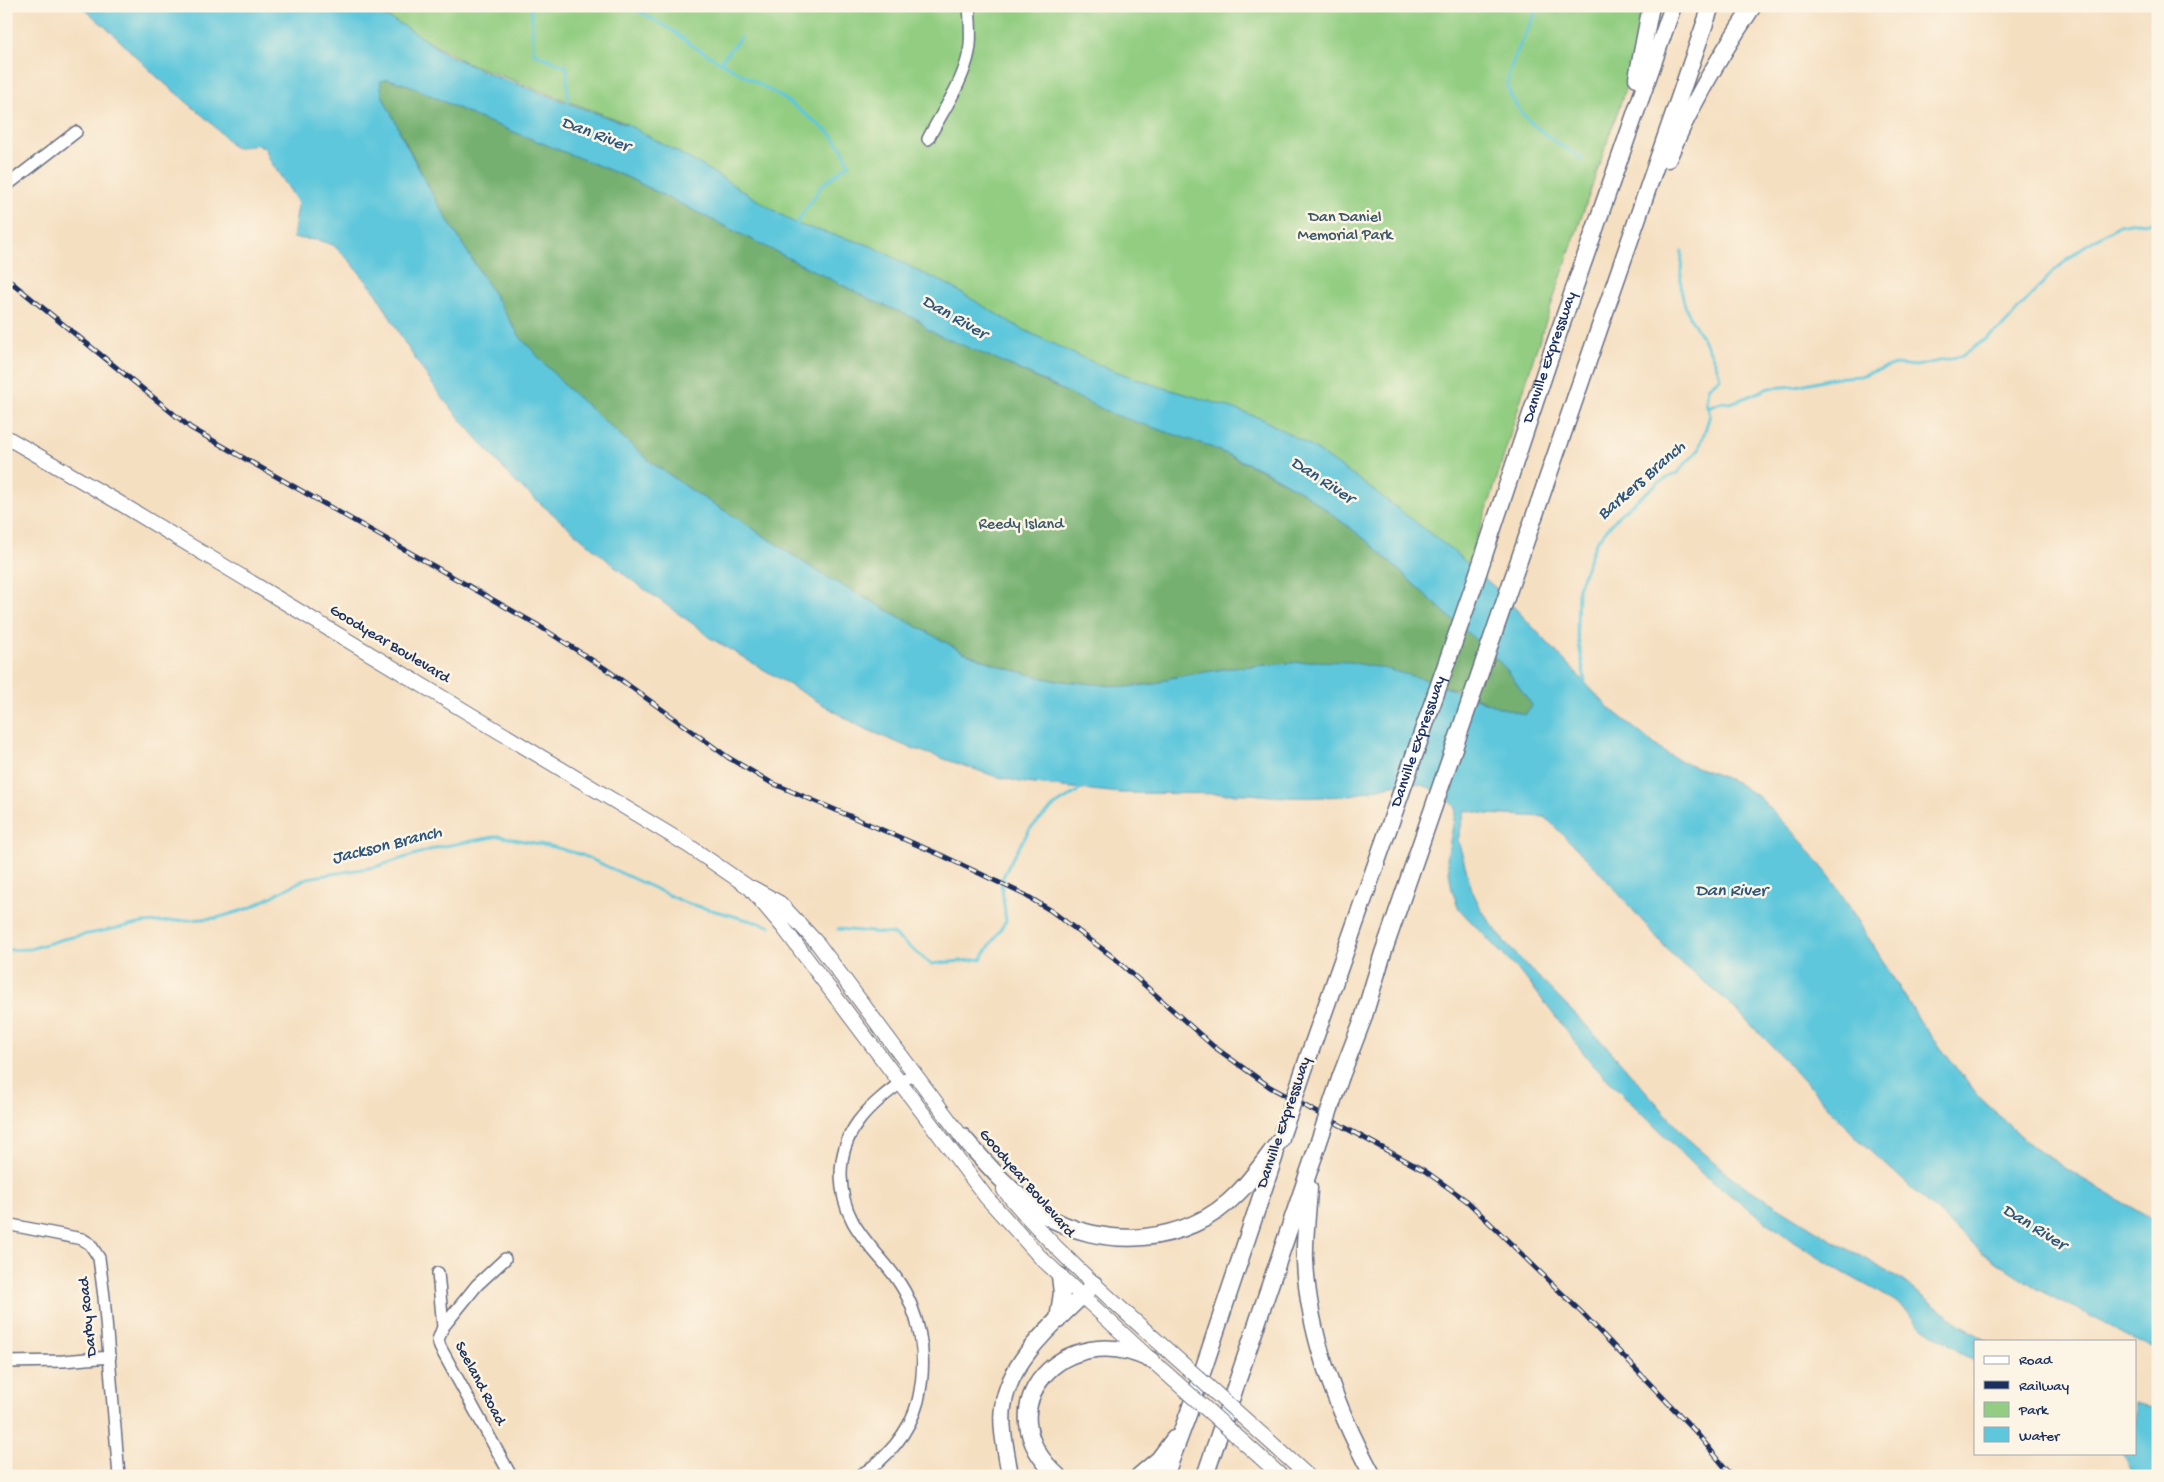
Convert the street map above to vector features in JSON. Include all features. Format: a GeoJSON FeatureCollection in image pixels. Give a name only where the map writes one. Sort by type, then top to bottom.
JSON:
{"type":"FeatureCollection","features":[{"type":"Feature","properties":{"kind":"highway"},"geometry":{"type":"LineString","coordinates":[[1592,240],[1594,218],[1638,73],[1651,6]]}},
{"type":"Feature","properties":{"kind":"highway","name":"Danville Expressway"},"geometry":{"type":"LineString","coordinates":[[1165,1476],[1186,1423],[1281,1136],[1673,6]]}},
{"type":"Feature","properties":{"kind":"highway"},"geometry":{"type":"LineString","coordinates":[[1205,1476],[1711,6]]}},
{"type":"Feature","properties":{"kind":"highway"},"geometry":{"type":"LineString","coordinates":[[1604,318],[1620,295],[1672,151],[1703,89],[1753,6]]}},
{"type":"Feature","properties":{"kind":"highway"},"geometry":{"type":"LineString","coordinates":[[962,1136],[1005,1181],[1040,1212],[1081,1232],[1118,1238],[1152,1237],[1205,1218],[1237,1195],[1281,1136]]}},
{"type":"Feature","properties":{"kind":"highway"},"geometry":{"type":"LineString","coordinates":[[1312,1163],[1305,1261],[1312,1318],[1332,1386],[1345,1421],[1373,1476]]}},
{"type":"Feature","properties":{"kind":"highway"},"geometry":{"type":"LineString","coordinates":[[1058,1320],[1062,1293],[1060,1276]]}},
{"type":"Feature","properties":{"kind":"highway"},"geometry":{"type":"LineString","coordinates":[[1010,1476],[1002,1408],[1012,1376],[1024,1359],[1058,1320],[1094,1284]]}},
{"type":"Feature","properties":{"kind":"highway"},"geometry":{"type":"LineString","coordinates":[[1058,1476],[1040,1458],[1030,1434],[1028,1409],[1034,1389],[1041,1378],[1060,1360],[1086,1350],[1118,1348],[1134,1352],[1154,1362]]}},
{"type":"Feature","properties":{"kind":"highway"},"geometry":{"type":"LineString","coordinates":[[1139,1476],[1159,1459],[1186,1423]]}},
{"type":"Feature","properties":{"kind":"main road","name":"Goodyear Boulevard"},"geometry":{"type":"LineString","coordinates":[[6,437],[647,819],[750,888],[783,927],[986,1197],[1081,1297],[1281,1476]]}},
{"type":"Feature","properties":{"kind":"main road","name":"Goodyear Boulevard"},"geometry":{"type":"LineString","coordinates":[[750,888],[757,889],[780,903],[818,944],[1011,1199],[1051,1242],[1164,1348],[1308,1476]]}},
{"type":"Feature","properties":{"kind":"street"},"geometry":{"type":"LineString","coordinates":[[928,139],[965,66],[970,45],[969,6]]}},
{"type":"Feature","properties":{"kind":"street"},"geometry":{"type":"LineString","coordinates":[[6,186],[76,132]]}},
{"type":"Feature","properties":{"kind":"street"},"geometry":{"type":"LineString","coordinates":[[859,1476],[878,1462],[904,1432],[917,1405],[923,1383],[924,1349],[911,1304],[899,1284],[859,1234],[850,1218],[842,1190],[842,1158],[852,1132],[868,1110],[915,1072]]}},
{"type":"Feature","properties":{"kind":"street","name":"Darby Road"},"geometry":{"type":"LineString","coordinates":[[6,1224],[74,1237],[90,1244],[95,1251],[98,1258],[104,1297],[120,1476]]}},
{"type":"Feature","properties":{"kind":"street"},"geometry":{"type":"LineString","coordinates":[[442,1327],[477,1284],[505,1259]]}},
{"type":"Feature","properties":{"kind":"street","name":"Seeland Road"},"geometry":{"type":"LineString","coordinates":[[438,1273],[442,1327],[438,1340],[440,1348],[511,1476]]}},
{"type":"Feature","properties":{"kind":"street"},"geometry":{"type":"LineString","coordinates":[[6,1362],[63,1361],[110,1357]]}},
{"type":"Feature","properties":{"kind":"green space","name":"Dan Daniel Memorial Park"},"geometry":{"type":"Polygon","coordinates":[[[370,6],[1643,6],[1635,58],[1627,84],[1534,356],[1491,498],[1465,572],[1090,366],[798,227],[623,122],[467,63],[376,13],[370,6]]]}},
{"type":"Feature","properties":{"kind":"green space","name":"Reedy Island"},"geometry":{"type":"Polygon","coordinates":[[[388,79],[409,85],[474,116],[627,177],[874,301],[919,320],[927,329],[1012,366],[1052,386],[1206,445],[1267,473],[1305,494],[1366,540],[1495,656],[1532,705],[1525,715],[1493,705],[1456,689],[1314,661],[1230,668],[1170,678],[1155,684],[1126,687],[1052,680],[1005,668],[963,652],[818,572],[697,494],[651,462],[567,388],[520,337],[436,201],[380,89],[381,81],[388,79]]]}},
{"type":"Feature","properties":{"kind":"water","name":"Dan River"},"geometry":{"type":"Polygon","coordinates":[[[81,6],[366,6],[406,27],[448,55],[490,74],[628,125],[701,165],[796,224],[866,244],[882,251],[920,272],[945,283],[1020,328],[1070,352],[1104,367],[1154,385],[1263,419],[1317,450],[1452,550],[1498,590],[1608,707],[1664,752],[1681,761],[1736,782],[1760,798],[1804,844],[1834,882],[1920,1021],[1977,1095],[2032,1146],[2076,1175],[2158,1223],[2158,1351],[2038,1289],[1980,1251],[1856,1137],[1773,1047],[1726,1000],[1674,957],[1597,869],[1545,817],[1486,814],[1465,810],[1458,840],[1472,890],[1481,909],[1506,944],[1607,1047],[1688,1139],[1746,1187],[1818,1232],[1899,1278],[1952,1319],[1986,1340],[1974,1340],[1974,1360],[1923,1327],[1895,1301],[1795,1243],[1706,1177],[1593,1065],[1526,979],[1459,909],[1452,890],[1447,858],[1456,808],[1445,796],[1424,786],[1413,784],[1401,784],[1343,796],[1309,797],[1251,794],[1120,793],[1025,783],[994,776],[903,745],[861,727],[707,636],[626,576],[514,481],[439,394],[406,345],[377,294],[350,261],[333,245],[317,240],[293,238],[298,204],[269,159],[266,149],[256,144],[235,148],[209,121],[156,76],[110,31],[81,6]],[[388,79],[381,81],[382,95],[436,201],[520,337],[567,388],[651,462],[818,572],[963,652],[1005,668],[1052,680],[1126,687],[1155,684],[1170,678],[1230,668],[1314,661],[1349,662],[1427,680],[1525,715],[1532,705],[1507,670],[1494,656],[1366,540],[1305,494],[1267,472],[1206,445],[1115,415],[1012,366],[936,334],[927,329],[919,320],[874,301],[627,177],[474,116],[409,85],[388,79]]]}},
{"type":"Feature","properties":{"kind":"water"},"geometry":{"type":"Polygon","coordinates":[[[2136,1403],[2158,1409],[2158,1476],[2135,1476],[2124,1454],[2136,1454],[2136,1403]]]}},
{"type":"Feature","properties":{"kind":"waterway"},"geometry":{"type":"LineString","coordinates":[[531,6],[534,53],[567,67],[568,105]]}},
{"type":"Feature","properties":{"kind":"waterway"},"geometry":{"type":"LineString","coordinates":[[630,6],[672,30],[693,46],[785,99],[831,134],[842,148],[849,164],[822,185],[796,224],[798,226]]}},
{"type":"Feature","properties":{"kind":"waterway","name":"Barkers Branch"},"geometry":{"type":"LineString","coordinates":[[1540,6],[1514,59],[1508,87],[1513,99],[1529,120],[1583,160]]}},
{"type":"Feature","properties":{"kind":"waterway"},"geometry":{"type":"LineString","coordinates":[[721,61],[741,37]]}},
{"type":"Feature","properties":{"kind":"waterway"},"geometry":{"type":"LineString","coordinates":[[1708,407],[1721,402],[1730,403],[1769,388],[1796,386],[1832,378],[1860,376],[1896,364],[1916,366],[1962,356],[2002,327],[2055,270],[2083,247],[2119,225],[2136,222],[2149,223],[2158,219]]}},
{"type":"Feature","properties":{"kind":"waterway","name":"Barkers Branch"},"geometry":{"type":"LineString","coordinates":[[1582,682],[1585,681],[1577,631],[1578,588],[1596,542],[1620,514],[1659,482],[1677,473],[1699,449],[1710,415],[1706,402],[1708,388],[1720,378],[1712,356],[1685,305],[1681,284],[1682,251]]}},
{"type":"Feature","properties":{"kind":"waterway","name":"Jackson Branch"},"geometry":{"type":"LineString","coordinates":[[838,929],[893,934],[931,964],[981,959],[1006,921],[1001,881],[1012,859],[1030,829],[1053,807],[1080,790],[1079,787]]}},
{"type":"Feature","properties":{"kind":"waterway","name":"Jackson Branch"},"geometry":{"type":"LineString","coordinates":[[6,950],[30,949],[63,939],[143,923],[217,918],[250,908],[307,878],[375,867],[439,847],[499,836],[554,847],[582,855],[686,903],[770,926]]}},
{"type":"Feature","properties":{"kind":"railway"},"geometry":{"type":"LineString","coordinates":[[6,278],[191,428],[539,626],[606,669],[729,758],[770,782],[941,855],[1025,895],[1050,910],[1113,957],[1213,1046],[1270,1087],[1425,1171],[1467,1201],[1583,1314],[1695,1431],[1732,1476]]}}]}
